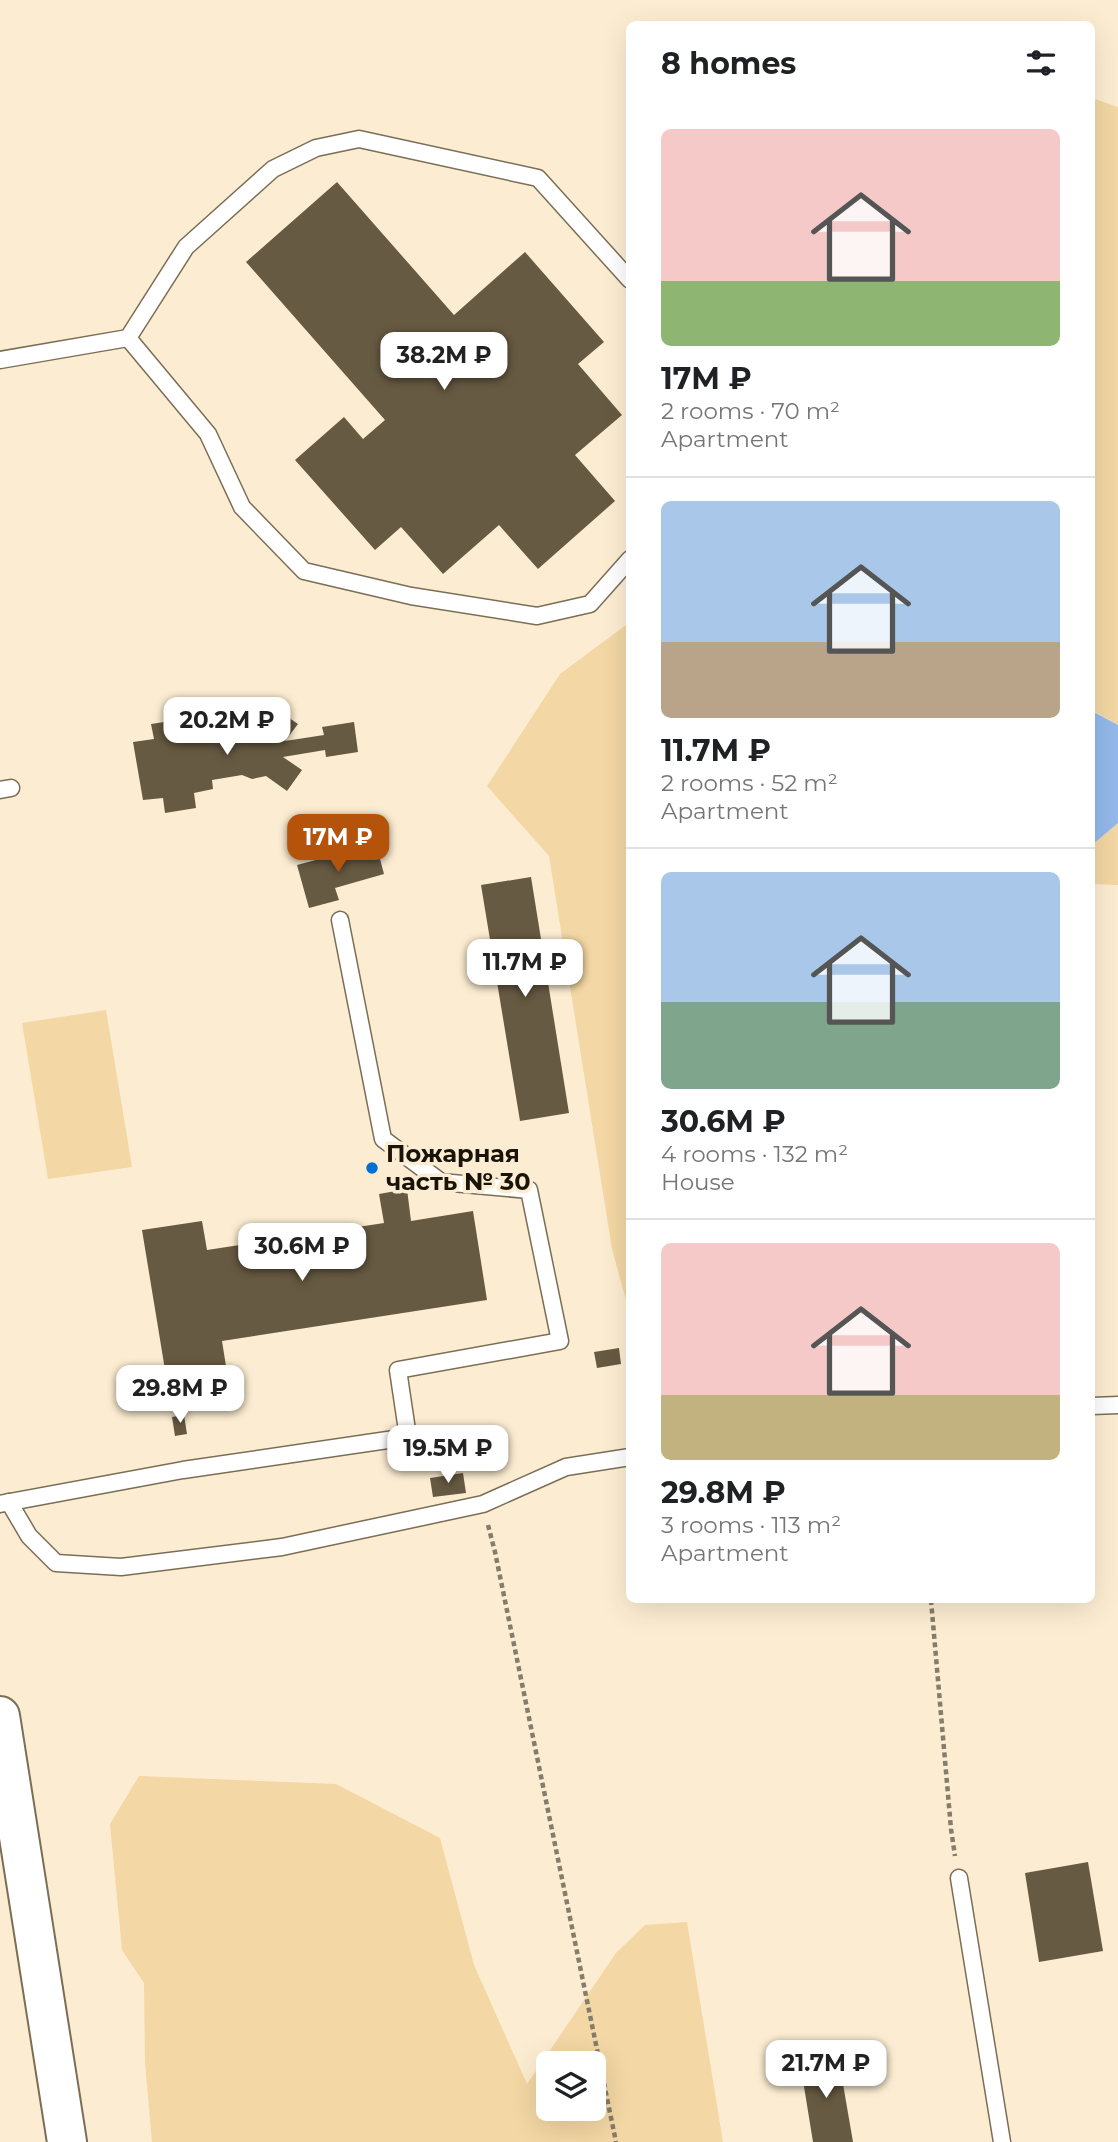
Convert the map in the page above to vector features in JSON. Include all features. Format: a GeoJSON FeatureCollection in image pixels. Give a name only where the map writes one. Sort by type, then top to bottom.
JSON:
{"type":"FeatureCollection","features":[{"type":"Feature","properties":{"kind":"main road"},"geometry":{"type":"LineString","coordinates":[[0,1716],[67,2142]]}},
{"type":"Feature","properties":{"kind":"lane"},"geometry":{"type":"LineString","coordinates":[[0,360],[128,338],[186,247],[274,169],[316,148],[359,139],[538,178],[626,276]]}},
{"type":"Feature","properties":{"kind":"lane"},"geometry":{"type":"LineString","coordinates":[[128,338],[208,434],[242,506],[304,571],[411,596],[537,616],[590,604],[626,564]]}},
{"type":"Feature","properties":{"kind":"lane"},"geometry":{"type":"LineString","coordinates":[[340,920],[383,1139],[441,1182],[529,1190],[560,1341],[398,1370],[408,1437],[183,1470],[5,1503],[29,1536],[56,1563],[121,1567],[282,1547],[483,1504],[566,1467],[626,1458]]}},
{"type":"Feature","properties":{"kind":"lane"},"geometry":{"type":"LineString","coordinates":[[1095,1406],[1118,1405]]}},
{"type":"Feature","properties":{"kind":"lane"},"geometry":{"type":"LineString","coordinates":[[958,1878],[1002,2142]]}},
{"type":"Feature","properties":{"kind":"path"},"geometry":{"type":"LineString","coordinates":[[483,1504],[616,2142]]}},
{"type":"Feature","properties":{"kind":"path"},"geometry":{"type":"LineString","coordinates":[[931,1603],[951,1829],[958,1878]]}},
{"type":"Feature","properties":{"kind":"shaded area"},"geometry":{"type":"Polygon","coordinates":[[[1095,99],[1118,107],[1118,725],[1095,712],[1095,99]]]}},
{"type":"Feature","properties":{"kind":"shaded area"},"geometry":{"type":"Polygon","coordinates":[[[626,625],[626,1300],[612,1249],[549,856],[487,786],[560,674],[626,625]]]}},
{"type":"Feature","properties":{"kind":"shaded area"},"geometry":{"type":"Polygon","coordinates":[[[1118,823],[1118,885],[1095,884],[1095,842],[1118,823]]]}},
{"type":"Feature","properties":{"kind":"shaded area"},"geometry":{"type":"Polygon","coordinates":[[[106,1010],[132,1167],[48,1179],[22,1023],[106,1010]]]}},
{"type":"Feature","properties":{"kind":"shaded area"},"geometry":{"type":"Polygon","coordinates":[[[139,1776],[336,1784],[440,1838],[474,1965],[527,2084],[536,2071],[536,2121],[606,2121],[606,2051],[549,2051],[616,1953],[645,1925],[687,1922],[723,2142],[152,2142],[145,2063],[144,1983],[122,1950],[110,1824],[139,1776]]]}},
{"type":"Feature","properties":{"kind":"water"},"geometry":{"type":"Polygon","coordinates":[[[1095,713],[1118,725],[1118,823],[1095,842],[1095,713]]]}},
{"type":"Feature","properties":{"kind":"building"},"geometry":{"type":"Polygon","coordinates":[[[337,182],[454,315],[525,252],[604,342],[578,364],[622,415],[575,455],[615,501],[538,569],[499,525],[443,574],[401,527],[375,550],[295,460],[344,417],[363,439],[385,420],[246,262],[337,182]]]}},
{"type":"Feature","properties":{"kind":"building"},"geometry":{"type":"Polygon","coordinates":[[[273,707],[298,724],[285,741],[324,735],[322,727],[354,722],[358,752],[326,757],[325,750],[283,757],[302,770],[287,791],[266,776],[252,779],[242,775],[212,780],[213,789],[194,793],[196,808],[165,813],[163,798],[143,800],[133,742],[154,739],[151,724],[184,719],[187,734],[203,731],[205,742],[236,738],[247,729],[258,728],[273,707]]]}},
{"type":"Feature","properties":{"kind":"building"},"geometry":{"type":"Polygon","coordinates":[[[376,844],[384,874],[335,888],[339,900],[309,908],[297,865],[376,844]]]}},
{"type":"Feature","properties":{"kind":"building"},"geometry":{"type":"Polygon","coordinates":[[[531,877],[569,1113],[520,1121],[481,885],[531,877]]]}},
{"type":"Feature","properties":{"kind":"building"},"geometry":{"type":"Polygon","coordinates":[[[407,1189],[411,1221],[473,1211],[487,1300],[222,1341],[229,1385],[169,1394],[142,1230],[202,1221],[207,1250],[384,1223],[379,1194],[407,1189]]]}},
{"type":"Feature","properties":{"kind":"building"},"geometry":{"type":"Polygon","coordinates":[[[619,1348],[621,1364],[597,1368],[594,1352],[619,1348]]]}},
{"type":"Feature","properties":{"kind":"building"},"geometry":{"type":"Polygon","coordinates":[[[184,1415],[187,1434],[175,1436],[172,1417],[184,1415]]]}},
{"type":"Feature","properties":{"kind":"building"},"geometry":{"type":"Polygon","coordinates":[[[463,1473],[466,1493],[433,1497],[430,1478],[463,1473]]]}},
{"type":"Feature","properties":{"kind":"building"},"geometry":{"type":"Polygon","coordinates":[[[1088,1862],[1103,1951],[1039,1962],[1025,1873],[1088,1862]]]}},
{"type":"Feature","properties":{"kind":"building"},"geometry":{"type":"Polygon","coordinates":[[[838,2055],[853,2142],[813,2142],[800,2062],[838,2055]]]}},
{"type":"Feature","properties":{"kind":"place","name":"Пожарная часть № 30"},"geometry":{"type":"Point","coordinates":[372,1168]}}]}
